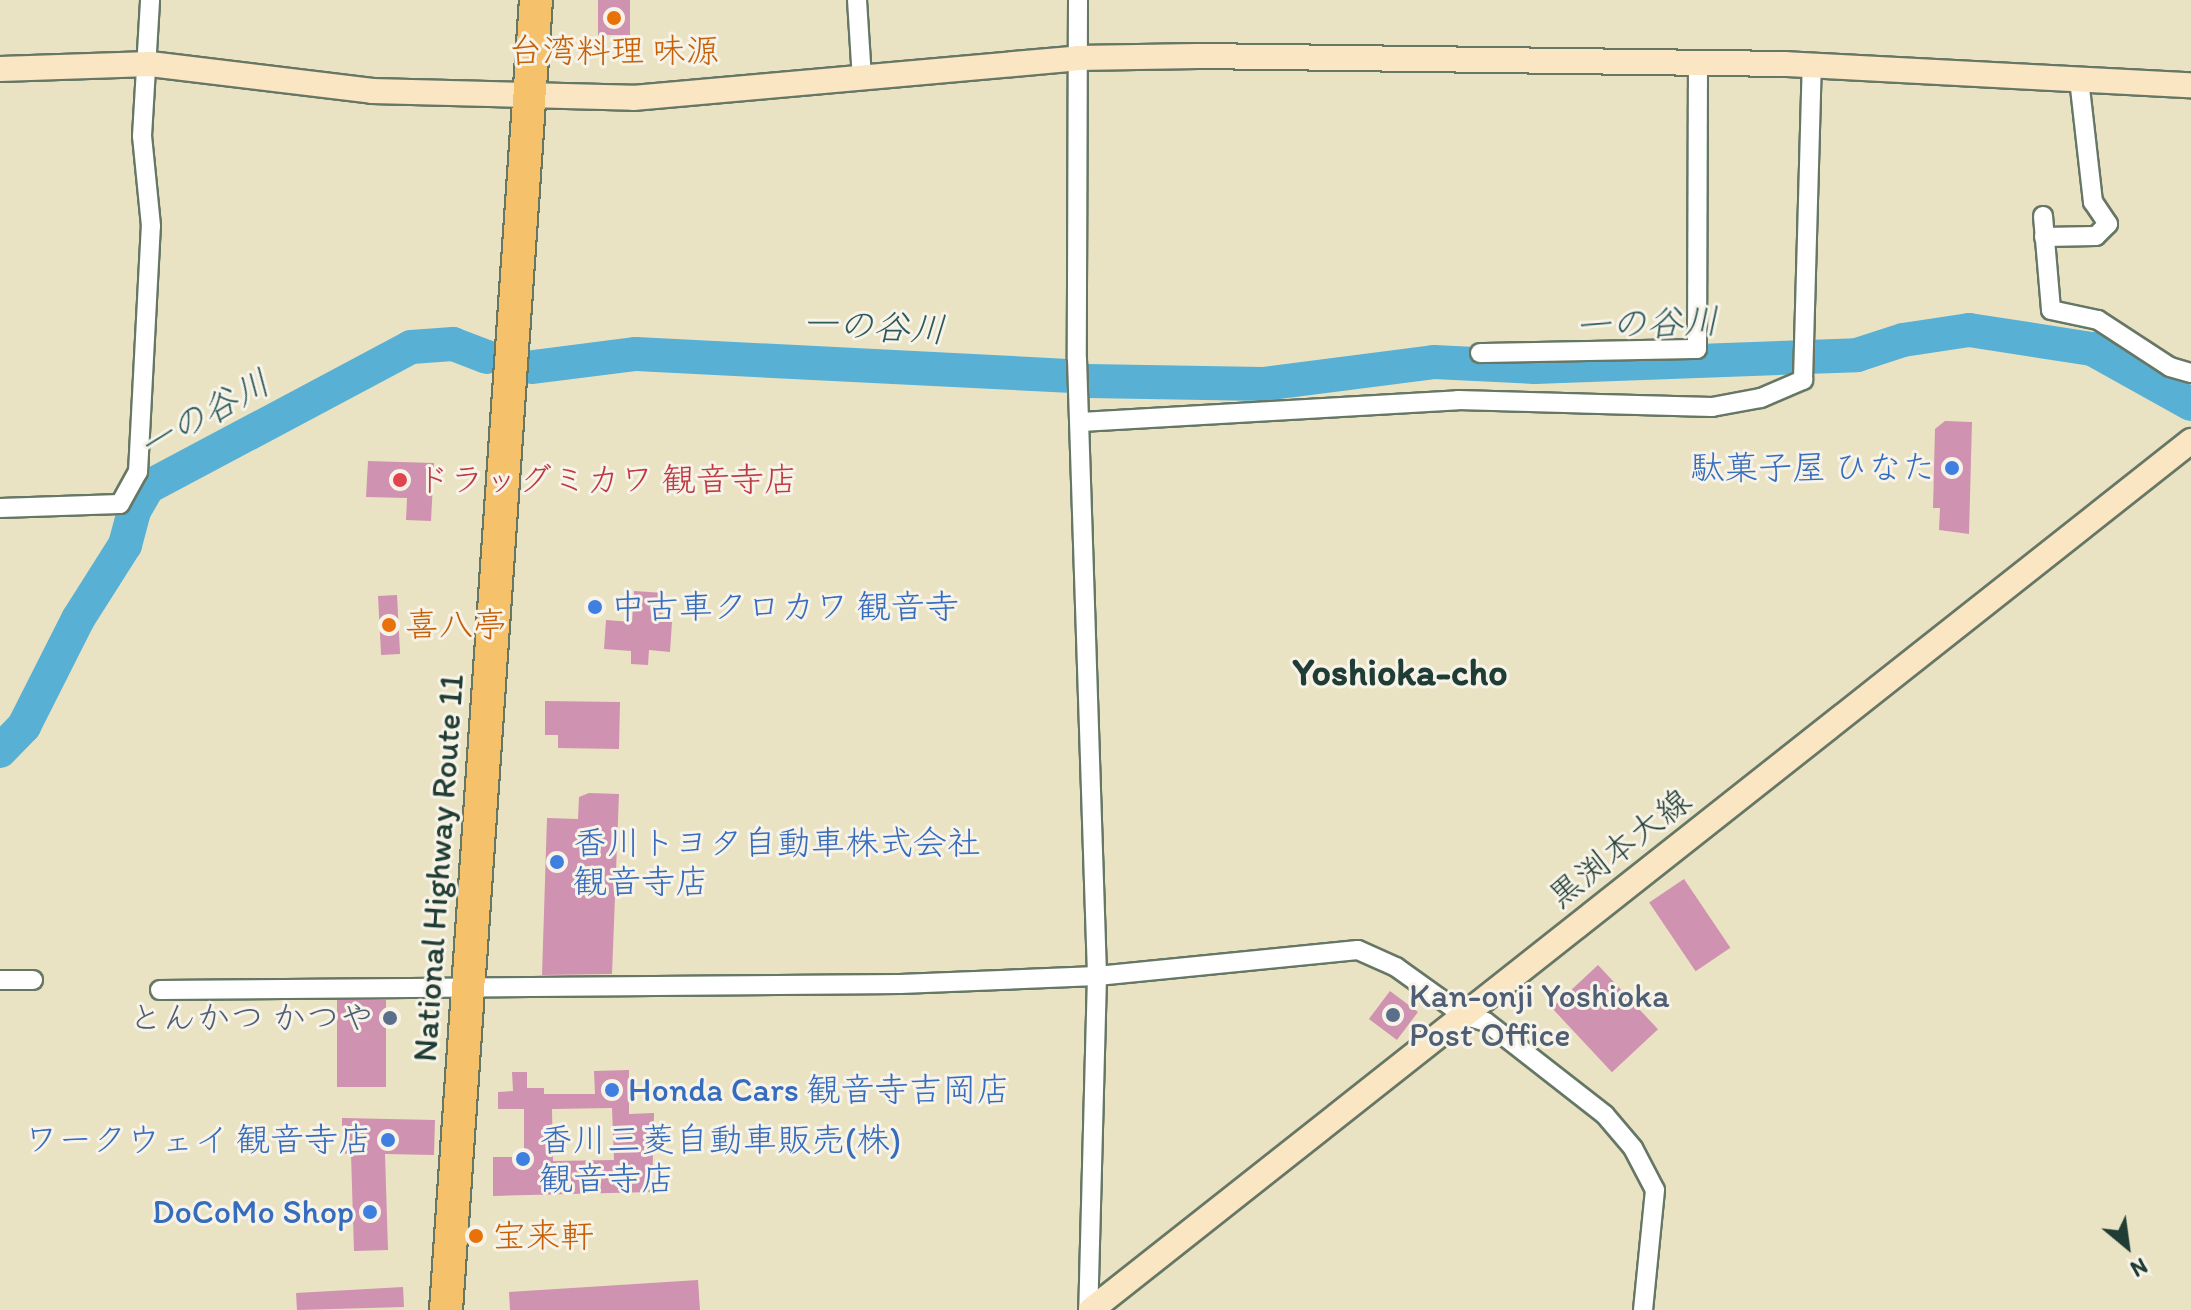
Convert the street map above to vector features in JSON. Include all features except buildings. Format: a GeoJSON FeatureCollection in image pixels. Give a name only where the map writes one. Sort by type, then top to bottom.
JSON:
{"type":"FeatureCollection","features":[{"type":"Feature","properties":{"kind":"highway","name":"National Highway Route 11"},"geometry":{"type":"LineString","coordinates":[[446,1310],[536,0]]}},
{"type":"Feature","properties":{"kind":"street"},"geometry":{"type":"LineString","coordinates":[[0,508],[120,504],[138,472],[151,226],[142,136],[150,64],[150,0]]}},
{"type":"Feature","properties":{"kind":"street"},"geometry":{"type":"LineString","coordinates":[[857,0],[862,80]]}},
{"type":"Feature","properties":{"kind":"street"},"geometry":{"type":"LineString","coordinates":[[1078,0],[1081,422],[1097,976],[1089,1310]]}},
{"type":"Feature","properties":{"kind":"street"},"geometry":{"type":"LineString","coordinates":[[0,69],[150,64],[372,91],[633,98],[862,80],[1077,58],[1698,62],[2191,85]]}},
{"type":"Feature","properties":{"kind":"street"},"geometry":{"type":"LineString","coordinates":[[1480,353],[1697,349],[1698,62]]}},
{"type":"Feature","properties":{"kind":"street"},"geometry":{"type":"LineString","coordinates":[[1081,422],[1458,400],[1712,407],[1761,398],[1803,380],[1812,65]]}},
{"type":"Feature","properties":{"kind":"street"},"geometry":{"type":"LineString","coordinates":[[2044,237],[2096,236],[2108,224],[2093,202],[2079,79]]}},
{"type":"Feature","properties":{"kind":"street"},"geometry":{"type":"LineString","coordinates":[[2043,216],[2051,310],[2098,320],[2170,367],[2191,373]]}},
{"type":"Feature","properties":{"kind":"street","name":"黒渕本大線"},"geometry":{"type":"LineString","coordinates":[[1089,1310],[2191,441]]}},
{"type":"Feature","properties":{"kind":"street"},"geometry":{"type":"LineString","coordinates":[[160,990],[468,985],[900,984],[1097,976],[1358,950],[1386,961],[1463,1015],[1486,1022],[1605,1115],[1633,1148],[1655,1190],[1643,1310]]}},
{"type":"Feature","properties":{"kind":"street"},"geometry":{"type":"LineString","coordinates":[[0,980],[33,980]]}},
{"type":"Feature","properties":{"kind":"waterway","name":"一の谷川"},"geometry":{"type":"LineString","coordinates":[[1088,381],[1263,384],[1434,362],[1535,367],[1857,355],[1903,340],[1969,330],[2092,349],[2191,404]]}},
{"type":"Feature","properties":{"kind":"waterway","name":"一の谷川"},"geometry":{"type":"LineString","coordinates":[[0,751],[24,726],[78,619],[125,545],[134,511],[148,487],[411,347],[453,344],[487,357]]}},
{"type":"Feature","properties":{"kind":"waterway","name":"一の谷川"},"geometry":{"type":"LineString","coordinates":[[533,367],[636,354],[1067,376]]}},
{"type":"Feature","properties":{"kind":"place","name":"台湾料理 味源"},"geometry":{"type":"Point","coordinates":[614,18]}},
{"type":"Feature","properties":{"kind":"place","name":"駄菓子屋 ひなた"},"geometry":{"type":"Point","coordinates":[1952,468]}},
{"type":"Feature","properties":{"kind":"place","name":"ドラッグミカワ 観音寺店"},"geometry":{"type":"Point","coordinates":[400,480]}},
{"type":"Feature","properties":{"kind":"place","name":"中古車クロカワ 観音寺"},"geometry":{"type":"Point","coordinates":[595,607]}},
{"type":"Feature","properties":{"kind":"place","name":"喜八亭"},"geometry":{"type":"Point","coordinates":[389,625]}},
{"type":"Feature","properties":{"kind":"place","name":"香川トヨタ自動車株式会社 観音寺店"},"geometry":{"type":"Point","coordinates":[557,862]}},
{"type":"Feature","properties":{"kind":"place","name":"Kan-onji Yoshioka Post Office"},"geometry":{"type":"Point","coordinates":[1393,1015]}},
{"type":"Feature","properties":{"kind":"place","name":"とんかつ かつや"},"geometry":{"type":"Point","coordinates":[390,1018]}},
{"type":"Feature","properties":{"kind":"place","name":"Honda Cars 観音寺吉岡店"},"geometry":{"type":"Point","coordinates":[612,1090]}},
{"type":"Feature","properties":{"kind":"place","name":"ワークウェイ 観音寺店"},"geometry":{"type":"Point","coordinates":[388,1140]}},
{"type":"Feature","properties":{"kind":"place","name":"香川三菱自動車販売(株) 観音寺店"},"geometry":{"type":"Point","coordinates":[523,1159]}},
{"type":"Feature","properties":{"kind":"place","name":"DoCoMo Shop"},"geometry":{"type":"Point","coordinates":[370,1212]}},
{"type":"Feature","properties":{"kind":"place","name":"宝来軒"},"geometry":{"type":"Point","coordinates":[476,1236]}},
{"type":"Feature","properties":{"kind":"district","name":"Yoshioka-cho"},"geometry":{"type":"Point","coordinates":[1400,673]}}]}
